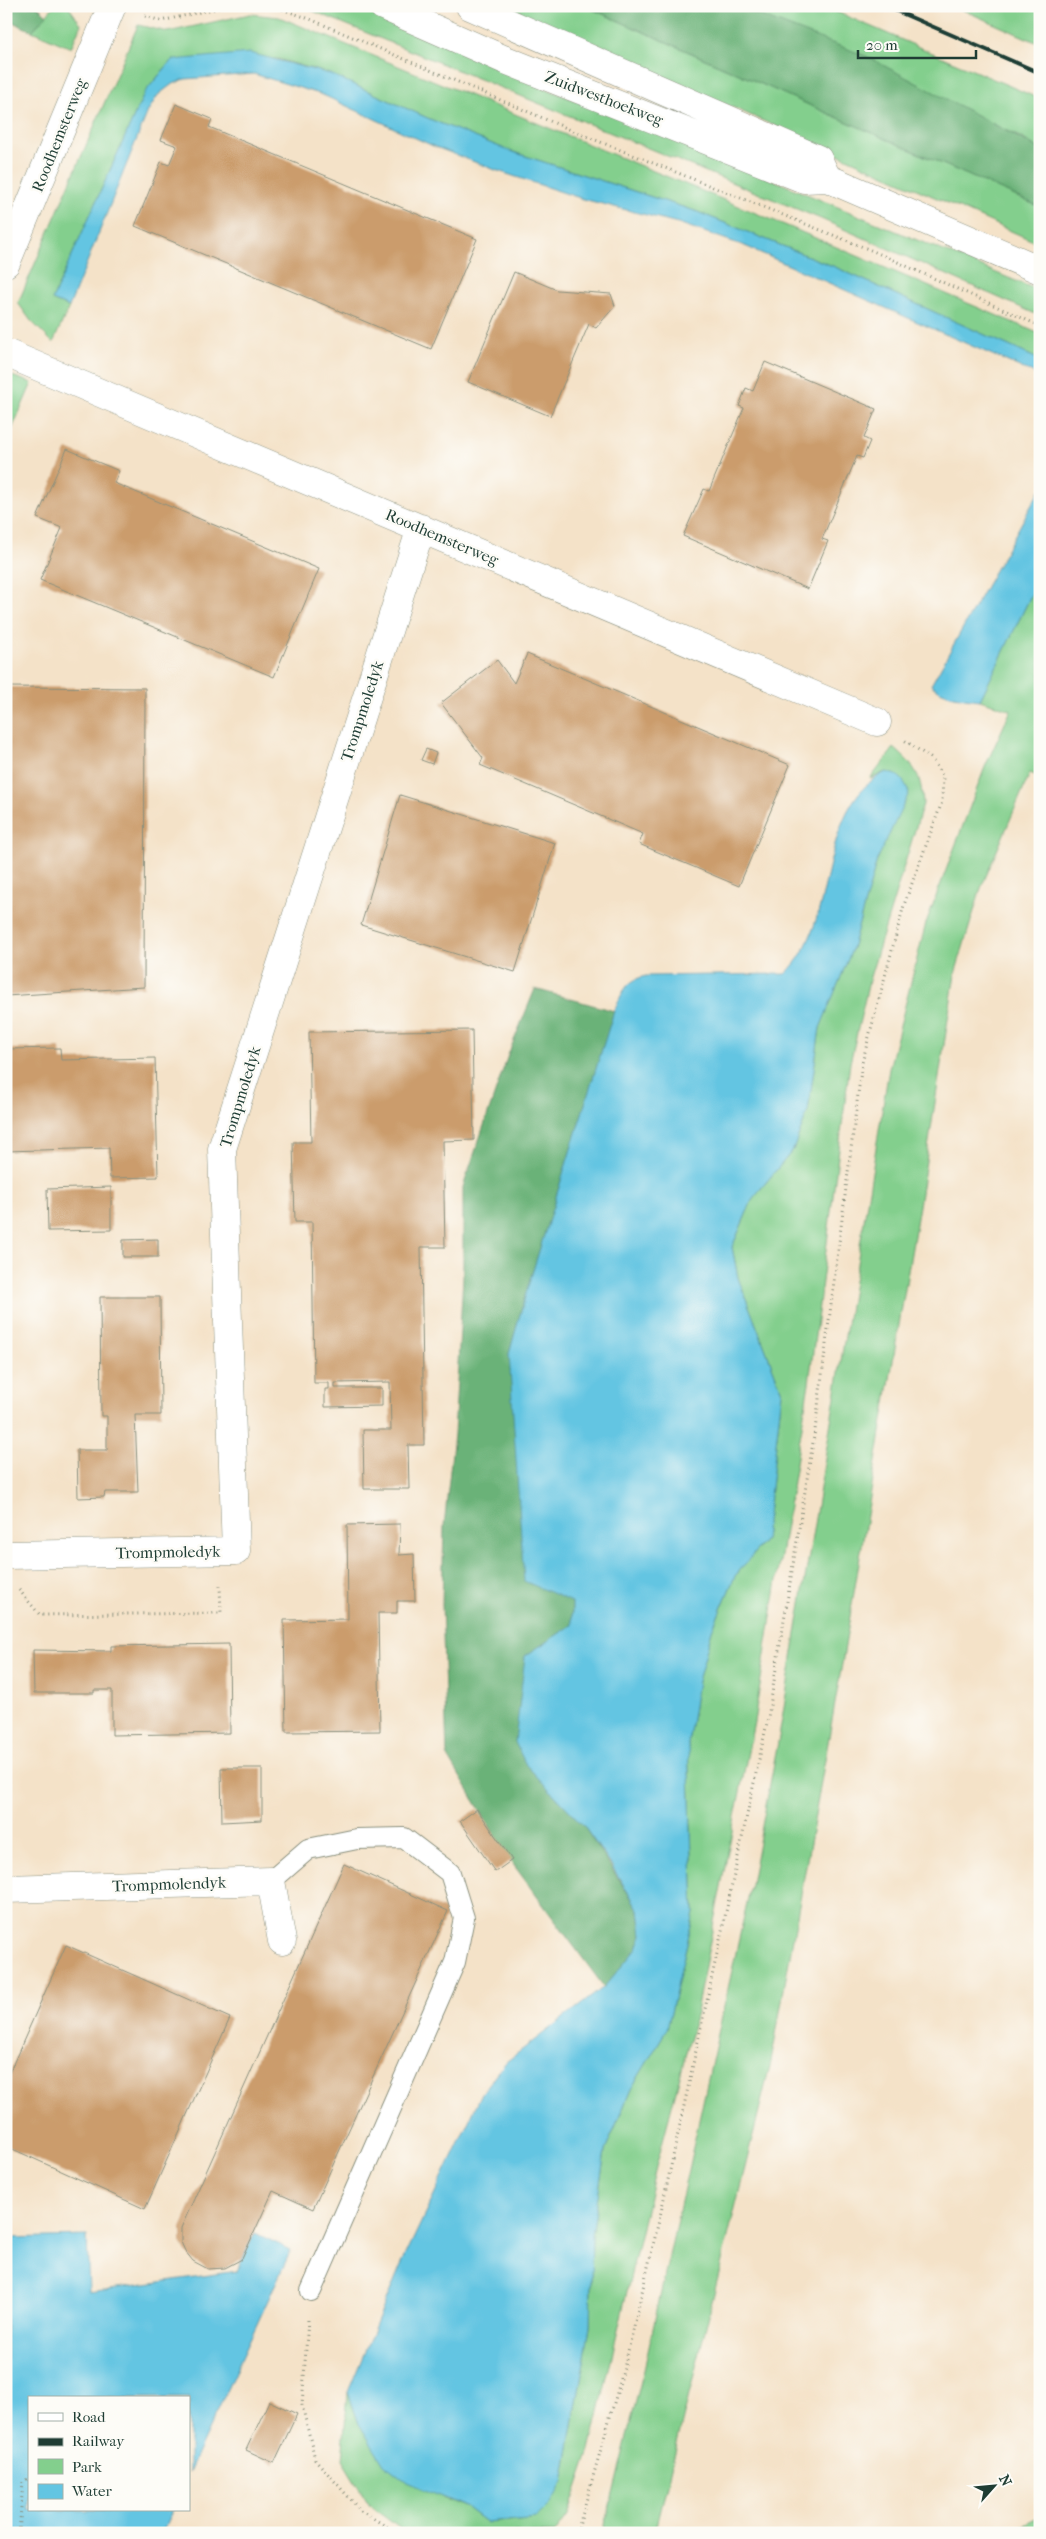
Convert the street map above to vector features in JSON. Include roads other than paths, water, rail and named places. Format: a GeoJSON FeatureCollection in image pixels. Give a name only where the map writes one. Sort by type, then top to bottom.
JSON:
{"type":"FeatureCollection","features":[{"type":"Feature","properties":{"kind":"street","name":"Roodhemsterweg"},"geometry":{"type":"LineString","coordinates":[[6,263],[112,6]]}},
{"type":"Feature","properties":{"kind":"street","name":"Zuidwesthoekweg"},"geometry":{"type":"LineString","coordinates":[[383,6],[503,59],[804,179],[827,178],[1040,270]]}},
{"type":"Feature","properties":{"kind":"street","name":"Zuidwesthoekweg"},"geometry":{"type":"LineString","coordinates":[[470,6],[818,159],[827,178]]}},
{"type":"Feature","properties":{"kind":"street","name":"Roodhemsterweg"},"geometry":{"type":"LineString","coordinates":[[6,353],[877,722]]}},
{"type":"Feature","properties":{"kind":"street","name":"Trompmoledyk"},"geometry":{"type":"LineString","coordinates":[[6,1555],[236,1551],[222,1149],[421,528]]}},
{"type":"Feature","properties":{"kind":"street","name":"Trompmolendyk"},"geometry":{"type":"LineString","coordinates":[[6,1889],[271,1882]]}},
{"type":"Feature","properties":{"kind":"street"},"geometry":{"type":"LineString","coordinates":[[271,1882],[282,1941]]}},
{"type":"Feature","properties":{"kind":"lane"},"geometry":{"type":"LineString","coordinates":[[271,1882],[308,1849],[358,1839],[404,1838],[450,1873],[464,1918],[456,1962],[311,2291]]}},
{"type":"Feature","properties":{"kind":"water"},"geometry":{"type":"Polygon","coordinates":[[[250,53],[330,74],[432,120],[510,151],[695,211],[835,267],[1040,360],[1040,376],[745,246],[678,223],[583,199],[498,171],[433,146],[323,95],[254,74],[185,79],[171,85],[158,95],[148,111],[69,307],[52,300],[145,92],[172,60],[250,53]]]}},
{"type":"Feature","properties":{"kind":"water"},"geometry":{"type":"Polygon","coordinates":[[[1040,490],[1040,577],[980,700],[948,694],[936,689],[931,685],[1040,490]]]}},
{"type":"Feature","properties":{"kind":"water"},"geometry":{"type":"Polygon","coordinates":[[[886,772],[900,778],[909,793],[877,860],[851,952],[820,1028],[808,1111],[793,1150],[753,1198],[732,1247],[738,1278],[782,1392],[765,1540],[735,1576],[712,1630],[698,1681],[688,1744],[694,1913],[667,2029],[631,2089],[605,2151],[592,2235],[590,2327],[563,2482],[550,2505],[537,2518],[487,2523],[467,2508],[407,2482],[384,2464],[359,2424],[348,2392],[401,2265],[482,2093],[506,2062],[604,1987],[637,1948],[642,1935],[639,1910],[611,1865],[583,1825],[526,1765],[515,1742],[525,1656],[572,1625],[572,1602],[524,1581],[509,1354],[526,1293],[614,1011],[622,993],[629,984],[646,976],[785,974],[802,953],[814,927],[837,838],[848,811],[863,788],[886,772]]]}},
{"type":"Feature","properties":{"kind":"water"},"geometry":{"type":"Polygon","coordinates":[[[255,2233],[291,2250],[190,2470],[190,2396],[28,2396],[28,2512],[171,2512],[162,2533],[6,2533],[6,2238],[87,2236],[89,2292],[237,2271],[255,2233]]]}},
{"type":"Feature","properties":{"kind":"railway"},"geometry":{"type":"LineString","coordinates":[[885,6],[1040,73]]}}]}
